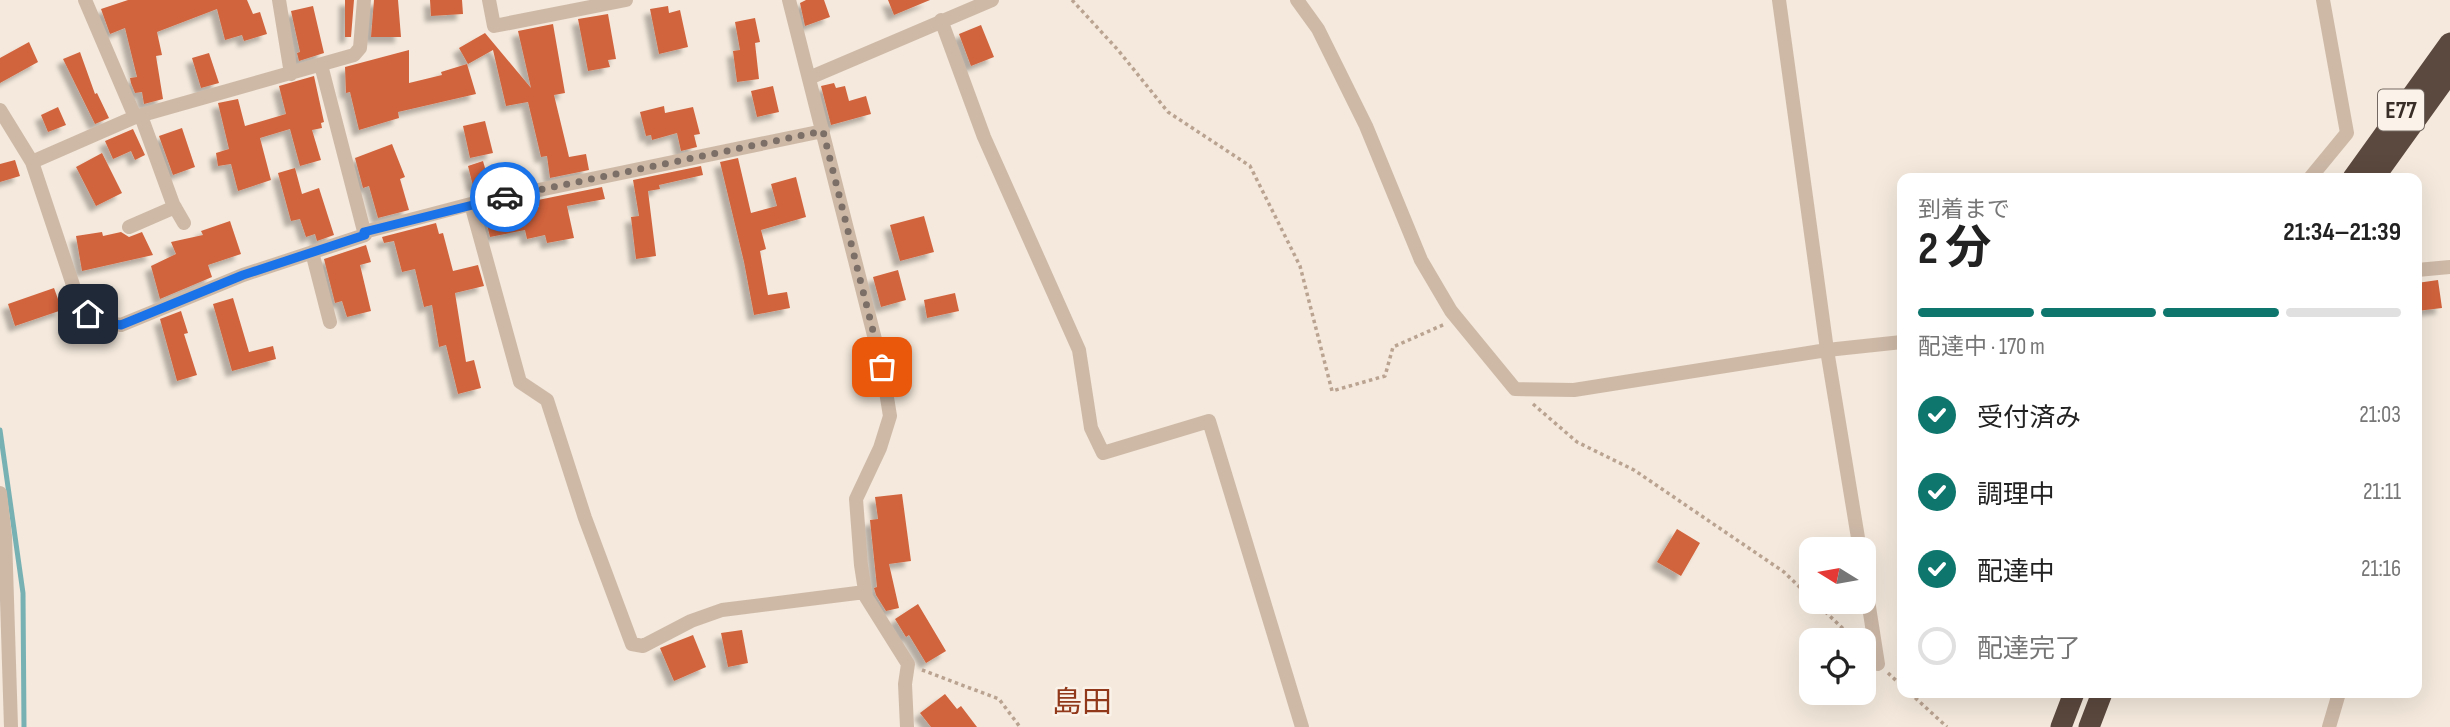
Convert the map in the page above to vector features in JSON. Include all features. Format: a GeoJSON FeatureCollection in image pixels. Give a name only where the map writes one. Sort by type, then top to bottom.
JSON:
{"type":"FeatureCollection","features":[{"type":"Feature","properties":{"kind":"highway","name":"E77"},"geometry":{"type":"LineString","coordinates":[[2357,173],[2450,43]]}},
{"type":"Feature","properties":{"kind":"highway","name":"E77"},"geometry":{"type":"LineString","coordinates":[[2378,173],[2450,72]]}},
{"type":"Feature","properties":{"kind":"highway"},"geometry":{"type":"LineString","coordinates":[[2060,727],[2072,698]]}},
{"type":"Feature","properties":{"kind":"highway"},"geometry":{"type":"LineString","coordinates":[[2091,727],[2101,698]]}},
{"type":"Feature","properties":{"kind":"street"},"geometry":{"type":"LineString","coordinates":[[85,0],[184,223]]}},
{"type":"Feature","properties":{"kind":"street"},"geometry":{"type":"LineString","coordinates":[[279,0],[291,74]]}},
{"type":"Feature","properties":{"kind":"street"},"geometry":{"type":"LineString","coordinates":[[32,162],[138,117],[354,55],[360,48],[364,0]]}},
{"type":"Feature","properties":{"kind":"street"},"geometry":{"type":"LineString","coordinates":[[489,0],[494,26],[626,0]]}},
{"type":"Feature","properties":{"kind":"street"},"geometry":{"type":"LineString","coordinates":[[789,0],[882,367],[890,416],[880,448],[856,499],[865,592],[908,664],[905,684],[907,727]]}},
{"type":"Feature","properties":{"kind":"street"},"geometry":{"type":"LineString","coordinates":[[809,78],[992,0]]}},
{"type":"Feature","properties":{"kind":"street"},"geometry":{"type":"LineString","coordinates":[[1297,0],[1318,29],[1366,126],[1421,260],[1451,311],[1515,389],[1574,390],[1827,350],[1897,343]]}},
{"type":"Feature","properties":{"kind":"street"},"geometry":{"type":"LineString","coordinates":[[1779,0],[1827,350],[1858,537]]}},
{"type":"Feature","properties":{"kind":"street"},"geometry":{"type":"LineString","coordinates":[[2314,173],[2347,133],[2323,0]]}},
{"type":"Feature","properties":{"kind":"street"},"geometry":{"type":"LineString","coordinates":[[942,20],[984,137],[1079,350],[1091,428],[1102,453],[1209,421],[1302,727]]}},
{"type":"Feature","properties":{"kind":"street"},"geometry":{"type":"LineString","coordinates":[[0,110],[32,162],[77,297],[88,314],[102,322],[121,325],[243,275],[365,235],[321,65]]}},
{"type":"Feature","properties":{"kind":"street"},"geometry":{"type":"LineString","coordinates":[[364,232],[471,204],[823,131]]}},
{"type":"Feature","properties":{"kind":"street"},"geometry":{"type":"LineString","coordinates":[[471,204],[520,382],[547,400],[585,518],[632,644],[643,646],[691,621],[723,610],[865,592]]}},
{"type":"Feature","properties":{"kind":"street"},"geometry":{"type":"LineString","coordinates":[[129,227],[175,207]]}},
{"type":"Feature","properties":{"kind":"street"},"geometry":{"type":"LineString","coordinates":[[312,252],[330,322]]}},
{"type":"Feature","properties":{"kind":"street"},"geometry":{"type":"LineString","coordinates":[[2422,270],[2450,267]]}},
{"type":"Feature","properties":{"kind":"street"},"geometry":{"type":"LineString","coordinates":[[0,493],[5,536],[11,727]]}},
{"type":"Feature","properties":{"kind":"street"},"geometry":{"type":"LineString","coordinates":[[1870,614],[1878,664]]}},
{"type":"Feature","properties":{"kind":"street"},"geometry":{"type":"LineString","coordinates":[[2329,727],[2338,698]]}},
{"type":"Feature","properties":{"kind":"path"},"geometry":{"type":"LineString","coordinates":[[1072,0],[1118,50],[1168,112],[1250,166],[1300,266],[1332,391],[1385,376],[1393,347],[1458,319]]}},
{"type":"Feature","properties":{"kind":"path"},"geometry":{"type":"LineString","coordinates":[[1515,389],[1577,442],[1634,470],[1784,572],[1799,586]]}},
{"type":"Feature","properties":{"kind":"path"},"geometry":{"type":"LineString","coordinates":[[1828,614],[1842,628]]}},
{"type":"Feature","properties":{"kind":"path"},"geometry":{"type":"LineString","coordinates":[[908,664],[999,699],[1020,727]]}},
{"type":"Feature","properties":{"kind":"path"},"geometry":{"type":"LineString","coordinates":[[1915,698],[1947,727]]}},
{"type":"Feature","properties":{"kind":"building"},"geometry":{"type":"Polygon","coordinates":[[[128,0],[247,0],[253,14],[260,12],[267,34],[244,41],[242,35],[225,40],[217,9],[157,32],[162,55],[156,56],[163,99],[144,104],[142,92],[135,93],[131,83],[130,78],[137,77],[125,28],[110,34],[101,9],[128,0]]]}},
{"type":"Feature","properties":{"kind":"building"},"geometry":{"type":"Polygon","coordinates":[[[345,0],[354,0],[351,37],[345,37],[345,0]]]}},
{"type":"Feature","properties":{"kind":"building"},"geometry":{"type":"Polygon","coordinates":[[[374,0],[398,0],[401,37],[371,37],[374,0]]]}},
{"type":"Feature","properties":{"kind":"building"},"geometry":{"type":"Polygon","coordinates":[[[430,0],[462,0],[463,14],[431,16],[430,0]]]}},
{"type":"Feature","properties":{"kind":"building"},"geometry":{"type":"Polygon","coordinates":[[[806,0],[824,0],[830,17],[805,26],[800,3],[806,0]]]}},
{"type":"Feature","properties":{"kind":"building"},"geometry":{"type":"Polygon","coordinates":[[[888,0],[930,0],[894,15],[888,0]]]}},
{"type":"Feature","properties":{"kind":"building"},"geometry":{"type":"Polygon","coordinates":[[[313,6],[324,53],[299,61],[297,53],[300,52],[291,11],[313,6]]]}},
{"type":"Feature","properties":{"kind":"building"},"geometry":{"type":"Polygon","coordinates":[[[668,6],[669,13],[680,10],[688,47],[659,54],[650,9],[668,6]]]}},
{"type":"Feature","properties":{"kind":"building"},"geometry":{"type":"Polygon","coordinates":[[[608,14],[616,59],[608,60],[610,67],[588,71],[578,19],[608,14]]]}},
{"type":"Feature","properties":{"kind":"building"},"geometry":{"type":"Polygon","coordinates":[[[755,18],[760,42],[755,43],[759,79],[737,82],[733,51],[740,50],[735,22],[755,18]]]}},
{"type":"Feature","properties":{"kind":"building"},"geometry":{"type":"Polygon","coordinates":[[[553,24],[565,93],[554,95],[569,157],[586,154],[589,170],[550,178],[547,156],[541,157],[528,102],[506,106],[493,50],[468,64],[459,48],[485,33],[531,88],[518,31],[553,24]]]}},
{"type":"Feature","properties":{"kind":"building"},"geometry":{"type":"Polygon","coordinates":[[[981,25],[994,57],[971,66],[959,34],[981,25]]]}},
{"type":"Feature","properties":{"kind":"building"},"geometry":{"type":"Polygon","coordinates":[[[29,42],[38,62],[0,83],[0,58],[29,42]]]}},
{"type":"Feature","properties":{"kind":"building"},"geometry":{"type":"Polygon","coordinates":[[[409,50],[409,83],[442,75],[441,72],[467,64],[476,94],[398,112],[399,118],[359,130],[350,92],[346,93],[345,67],[409,50]]]}},
{"type":"Feature","properties":{"kind":"building"},"geometry":{"type":"Polygon","coordinates":[[[80,52],[95,94],[97,93],[109,118],[95,124],[63,59],[80,52]]]}},
{"type":"Feature","properties":{"kind":"building"},"geometry":{"type":"Polygon","coordinates":[[[209,53],[219,83],[201,88],[192,58],[209,53]]]}},
{"type":"Feature","properties":{"kind":"building"},"geometry":{"type":"Polygon","coordinates":[[[314,76],[324,122],[321,123],[322,128],[312,130],[321,160],[300,166],[290,129],[260,138],[271,180],[238,191],[231,164],[218,166],[216,153],[229,149],[218,103],[238,99],[245,126],[286,114],[279,86],[314,76]]]}},
{"type":"Feature","properties":{"kind":"building"},"geometry":{"type":"Polygon","coordinates":[[[834,83],[836,88],[845,86],[849,101],[866,96],[871,114],[831,125],[821,86],[834,83]]]}},
{"type":"Feature","properties":{"kind":"building"},"geometry":{"type":"Polygon","coordinates":[[[773,86],[779,112],[757,117],[751,91],[773,86]]]}},
{"type":"Feature","properties":{"kind":"building"},"geometry":{"type":"Polygon","coordinates":[[[664,106],[665,113],[693,107],[700,134],[694,135],[697,147],[681,151],[677,133],[652,140],[651,135],[646,136],[640,112],[664,106]]]}},
{"type":"Feature","properties":{"kind":"building"},"geometry":{"type":"Polygon","coordinates":[[[58,107],[66,125],[48,132],[41,115],[58,107]]]}},
{"type":"Feature","properties":{"kind":"building"},"geometry":{"type":"Polygon","coordinates":[[[485,121],[493,153],[470,158],[463,126],[485,121]]]}},
{"type":"Feature","properties":{"kind":"building"},"geometry":{"type":"Polygon","coordinates":[[[182,128],[195,167],[173,175],[159,136],[182,128]]]}},
{"type":"Feature","properties":{"kind":"building"},"geometry":{"type":"Polygon","coordinates":[[[133,129],[145,155],[135,160],[131,151],[113,159],[105,141],[133,129]]]}},
{"type":"Feature","properties":{"kind":"building"},"geometry":{"type":"Polygon","coordinates":[[[392,144],[405,177],[400,179],[409,210],[378,218],[369,186],[363,188],[355,158],[392,144]]]}},
{"type":"Feature","properties":{"kind":"building"},"geometry":{"type":"Polygon","coordinates":[[[102,153],[122,193],[96,206],[76,167],[102,153]]]}},
{"type":"Feature","properties":{"kind":"building"},"geometry":{"type":"Polygon","coordinates":[[[738,158],[751,213],[777,206],[771,184],[796,177],[806,217],[761,230],[766,249],[760,251],[768,295],[787,292],[790,308],[754,315],[720,162],[738,158]]]}},
{"type":"Feature","properties":{"kind":"building"},"geometry":{"type":"Polygon","coordinates":[[[15,160],[20,176],[0,182],[0,164],[15,160]]]}},
{"type":"Feature","properties":{"kind":"building"},"geometry":{"type":"Polygon","coordinates":[[[483,161],[489,182],[473,186],[468,166],[483,161]]]}},
{"type":"Feature","properties":{"kind":"building"},"geometry":{"type":"Polygon","coordinates":[[[701,166],[703,175],[659,185],[660,189],[648,191],[656,256],[636,259],[631,217],[639,216],[633,180],[701,166]]]}},
{"type":"Feature","properties":{"kind":"building"},"geometry":{"type":"Polygon","coordinates":[[[295,168],[302,194],[319,188],[334,235],[317,241],[315,234],[306,237],[300,219],[291,221],[278,173],[295,168]]]}},
{"type":"Feature","properties":{"kind":"building"},"geometry":{"type":"Polygon","coordinates":[[[602,187],[605,199],[567,206],[574,238],[547,243],[545,235],[527,239],[525,230],[490,237],[484,212],[501,208],[502,213],[539,207],[538,200],[602,187]]]}},
{"type":"Feature","properties":{"kind":"building"},"geometry":{"type":"Polygon","coordinates":[[[924,216],[934,252],[900,261],[890,225],[924,216]]]}},
{"type":"Feature","properties":{"kind":"building"},"geometry":{"type":"Polygon","coordinates":[[[230,221],[241,254],[208,265],[212,277],[160,299],[151,266],[176,254],[171,242],[203,235],[201,231],[230,221]]]}},
{"type":"Feature","properties":{"kind":"building"},"geometry":{"type":"Polygon","coordinates":[[[436,223],[439,234],[443,233],[453,271],[478,265],[484,286],[455,293],[466,362],[474,360],[481,388],[458,394],[446,345],[439,347],[432,305],[424,307],[415,269],[402,272],[394,241],[384,243],[382,237],[436,223]]]}},
{"type":"Feature","properties":{"kind":"building"},"geometry":{"type":"Polygon","coordinates":[[[102,232],[103,236],[121,232],[129,237],[142,232],[153,255],[82,271],[76,236],[102,232]]]}},
{"type":"Feature","properties":{"kind":"building"},"geometry":{"type":"Polygon","coordinates":[[[366,245],[371,262],[360,265],[371,311],[347,317],[342,301],[335,303],[324,259],[366,245]]]}},
{"type":"Feature","properties":{"kind":"building"},"geometry":{"type":"Polygon","coordinates":[[[898,270],[906,300],[881,307],[873,277],[898,270]]]}},
{"type":"Feature","properties":{"kind":"building"},"geometry":{"type":"Polygon","coordinates":[[[2438,280],[2442,308],[2422,310],[2422,282],[2438,280]]]}},
{"type":"Feature","properties":{"kind":"building"},"geometry":{"type":"Polygon","coordinates":[[[54,288],[62,310],[15,326],[8,304],[54,288]]]}},
{"type":"Feature","properties":{"kind":"building"},"geometry":{"type":"Polygon","coordinates":[[[955,293],[959,311],[927,318],[924,300],[955,293]]]}},
{"type":"Feature","properties":{"kind":"building"},"geometry":{"type":"Polygon","coordinates":[[[233,298],[249,352],[273,346],[276,359],[232,371],[213,304],[233,298]]]}},
{"type":"Feature","properties":{"kind":"building"},"geometry":{"type":"Polygon","coordinates":[[[181,311],[188,333],[184,334],[197,375],[177,381],[160,319],[181,311]]]}},
{"type":"Feature","properties":{"kind":"building"},"geometry":{"type":"Polygon","coordinates":[[[902,494],[911,561],[889,564],[899,608],[886,611],[874,588],[877,587],[870,520],[878,519],[875,497],[902,494]]]}},
{"type":"Feature","properties":{"kind":"building"},"geometry":{"type":"Polygon","coordinates":[[[1677,529],[1700,543],[1681,576],[1657,562],[1677,529]]]}},
{"type":"Feature","properties":{"kind":"building"},"geometry":{"type":"Polygon","coordinates":[[[918,604],[946,651],[926,663],[909,635],[906,637],[895,619],[918,604]]]}},
{"type":"Feature","properties":{"kind":"building"},"geometry":{"type":"Polygon","coordinates":[[[742,630],[748,663],[728,667],[721,633],[742,630]]]}},
{"type":"Feature","properties":{"kind":"building"},"geometry":{"type":"Polygon","coordinates":[[[693,635],[706,667],[674,681],[660,648],[693,635]]]}},
{"type":"Feature","properties":{"kind":"building"},"geometry":{"type":"Polygon","coordinates":[[[945,694],[957,709],[961,706],[977,727],[931,727],[920,713],[945,694]]]}},
{"type":"Feature","properties":{"kind":"waterway"},"geometry":{"type":"LineString","coordinates":[[0,430],[23,593],[24,727]]}},
{"type":"Feature","properties":{"kind":"way so far"},"geometry":{"type":"LineString","coordinates":[[505,197],[823,131],[882,367]]}},
{"type":"Feature","properties":{"kind":"district","name":"島田"},"geometry":{"type":"Point","coordinates":[1082,703]}},
{"type":"Feature","properties":{"kind":"route"},"geometry":{"type":"LineString","coordinates":[[88,314],[102,322],[121,325],[243,275],[365,235],[364,232],[505,197]]}}]}
